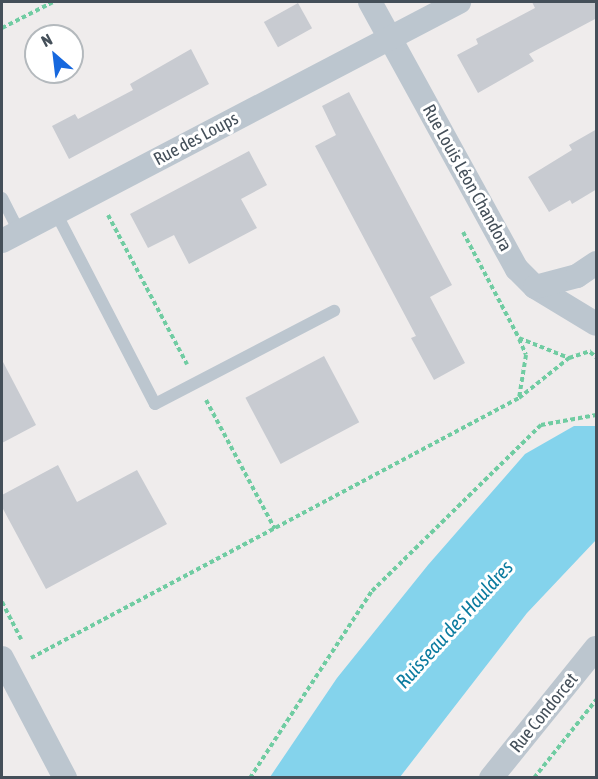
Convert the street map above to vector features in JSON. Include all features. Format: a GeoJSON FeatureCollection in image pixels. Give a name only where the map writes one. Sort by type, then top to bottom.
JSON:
{"type":"FeatureCollection","features":[{"type":"Feature","properties":{"kind":"street","name":"Rue Louis Léon Chandora"},"geometry":{"type":"LineString","coordinates":[[370,2],[517,269],[535,287],[597,324]]}},
{"type":"Feature","properties":{"kind":"street","name":"Rue des Loups"},"geometry":{"type":"LineString","coordinates":[[10,237],[459,2]]}},
{"type":"Feature","properties":{"kind":"street"},"geometry":{"type":"LineString","coordinates":[[535,287],[577,276],[597,263]]}},
{"type":"Feature","properties":{"kind":"street","name":"Rue Condorcet"},"geometry":{"type":"LineString","coordinates":[[491,777],[597,648]]}},
{"type":"Feature","properties":{"kind":"street"},"geometry":{"type":"LineString","coordinates":[[5,664],[65,777]]}},
{"type":"Feature","properties":{"kind":"lane"},"geometry":{"type":"LineString","coordinates":[[2,198],[10,237]]}},
{"type":"Feature","properties":{"kind":"lane"},"geometry":{"type":"LineString","coordinates":[[56,213],[155,404],[334,311]]}},
{"type":"Feature","properties":{"kind":"path"},"geometry":{"type":"LineString","coordinates":[[2,28],[53,2]]}},
{"type":"Feature","properties":{"kind":"path"},"geometry":{"type":"LineString","coordinates":[[519,338],[526,355],[519,398]]}},
{"type":"Feature","properties":{"kind":"path"},"geometry":{"type":"LineString","coordinates":[[5,664],[519,398],[569,358],[590,352],[597,343]]}},
{"type":"Feature","properties":{"kind":"path"},"geometry":{"type":"LineString","coordinates":[[590,352],[597,357]]}},
{"type":"Feature","properties":{"kind":"path"},"geometry":{"type":"LineString","coordinates":[[250,777],[372,591],[541,425],[597,415]]}},
{"type":"Feature","properties":{"kind":"path"},"geometry":{"type":"LineString","coordinates":[[534,777],[597,700]]}},
{"type":"Feature","properties":{"kind":"water","name":"Ruisseau des Hauldres"},"geometry":{"type":"Polygon","coordinates":[[[574,426],[596,426],[596,540],[527,613],[400,777],[270,777],[337,678],[428,565],[525,454],[574,426]]]}},
{"type":"Feature","properties":{"kind":"building"},"geometry":{"type":"Polygon","coordinates":[[[532,2],[597,2],[597,18],[529,54],[534,61],[478,93],[457,55],[478,44],[476,39],[535,8],[532,2]]]}},
{"type":"Feature","properties":{"kind":"building"},"geometry":{"type":"Polygon","coordinates":[[[298,3],[312,28],[278,47],[264,22],[298,3]]]}},
{"type":"Feature","properties":{"kind":"building"},"geometry":{"type":"Polygon","coordinates":[[[191,49],[209,84],[69,159],[52,126],[75,114],[78,119],[133,90],[130,84],[191,49]]]}},
{"type":"Feature","properties":{"kind":"building"},"geometry":{"type":"Polygon","coordinates":[[[349,92],[452,285],[430,297],[465,363],[434,380],[411,338],[416,336],[315,146],[336,135],[322,106],[349,92]]]}},
{"type":"Feature","properties":{"kind":"building"},"geometry":{"type":"Polygon","coordinates":[[[597,129],[597,189],[572,204],[570,200],[549,212],[528,177],[572,150],[569,145],[597,129]]]}},
{"type":"Feature","properties":{"kind":"building"},"geometry":{"type":"Polygon","coordinates":[[[249,151],[267,185],[241,199],[257,228],[189,264],[174,235],[148,248],[130,214],[249,151]]]}},
{"type":"Feature","properties":{"kind":"building"},"geometry":{"type":"Polygon","coordinates":[[[324,356],[359,422],[281,464],[245,398],[324,356]]]}},
{"type":"Feature","properties":{"kind":"building"},"geometry":{"type":"Polygon","coordinates":[[[2,360],[36,425],[2,443],[2,360]]]}},
{"type":"Feature","properties":{"kind":"building"},"geometry":{"type":"Polygon","coordinates":[[[58,465],[77,502],[137,470],[167,524],[46,589],[2,507],[2,495],[58,465]]]}}]}
